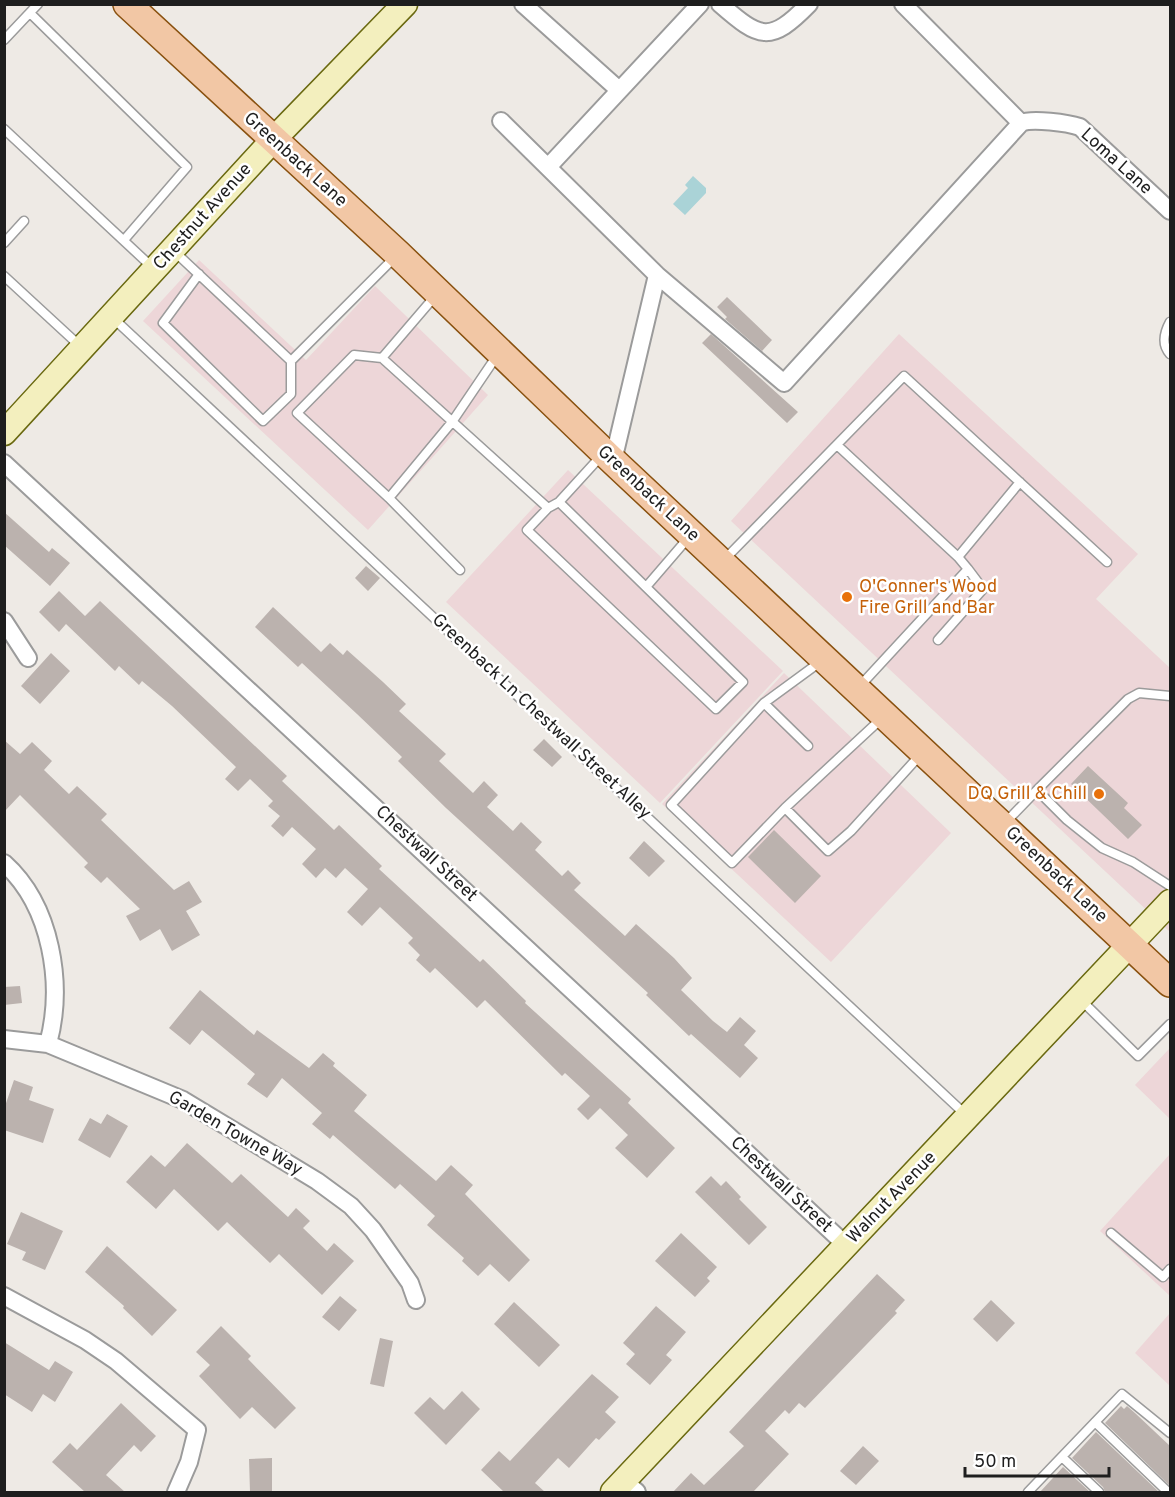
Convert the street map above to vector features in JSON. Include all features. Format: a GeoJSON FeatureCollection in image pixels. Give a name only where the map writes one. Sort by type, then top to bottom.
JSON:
{"type":"FeatureCollection","features":[{"type":"Feature","properties":{"kind":"main road","name":"Greenback Lane"},"geometry":{"type":"LineString","coordinates":[[127,4],[398,254],[608,457],[1170,982]]}},
{"type":"Feature","properties":{"kind":"street"},"geometry":{"type":"LineString","coordinates":[[523,4],[619,90]]}},
{"type":"Feature","properties":{"kind":"street"},"geometry":{"type":"LineString","coordinates":[[549,166],[700,4]]}},
{"type":"Feature","properties":{"kind":"street"},"geometry":{"type":"LineString","coordinates":[[720,4],[757,33],[774,33],[809,4]]}},
{"type":"Feature","properties":{"kind":"street"},"geometry":{"type":"LineString","coordinates":[[501,121],[657,275],[784,383],[1021,123],[903,4]]}},
{"type":"Feature","properties":{"kind":"street","name":"Chestnut Avenue"},"geometry":{"type":"LineString","coordinates":[[4,433],[273,140],[396,10]]}},
{"type":"Feature","properties":{"kind":"street","name":"Loma Lane"},"geometry":{"type":"LineString","coordinates":[[1021,123],[1028,120],[1069,123],[1080,127],[1170,211]]}},
{"type":"Feature","properties":{"kind":"street"},"geometry":{"type":"LineString","coordinates":[[608,457],[657,275]]}},
{"type":"Feature","properties":{"kind":"street","name":"Chestwall Street"},"geometry":{"type":"LineString","coordinates":[[4,463],[847,1246]]}},
{"type":"Feature","properties":{"kind":"street"},"geometry":{"type":"LineString","coordinates":[[4,621],[28,658]]}},
{"type":"Feature","properties":{"kind":"street"},"geometry":{"type":"LineString","coordinates":[[4,863],[30,897],[42,922],[50,948],[55,984],[54,1012],[48,1044]]}},
{"type":"Feature","properties":{"kind":"street","name":"Walnut Avenue"},"geometry":{"type":"LineString","coordinates":[[625,1489],[847,1246],[1170,902]]}},
{"type":"Feature","properties":{"kind":"street","name":"Garden Towne Way"},"geometry":{"type":"LineString","coordinates":[[4,1039],[48,1044],[183,1100],[317,1181],[351,1206],[373,1230],[410,1283],[416,1300]]}},
{"type":"Feature","properties":{"kind":"street"},"geometry":{"type":"LineString","coordinates":[[4,1296],[85,1340],[116,1361],[197,1430],[189,1462],[176,1492]]}},
{"type":"Feature","properties":{"kind":"lane"},"geometry":{"type":"LineString","coordinates":[[4,40],[38,4]]}},
{"type":"Feature","properties":{"kind":"lane"},"geometry":{"type":"LineString","coordinates":[[30,13],[187,167],[124,240]]}},
{"type":"Feature","properties":{"kind":"lane"},"geometry":{"type":"LineString","coordinates":[[4,129],[156,270]]}},
{"type":"Feature","properties":{"kind":"lane"},"geometry":{"type":"LineString","coordinates":[[4,243],[24,221]]}},
{"type":"Feature","properties":{"kind":"lane"},"geometry":{"type":"LineString","coordinates":[[173,250],[291,361]]}},
{"type":"Feature","properties":{"kind":"lane"},"geometry":{"type":"LineString","coordinates":[[199,274],[163,323],[263,421],[291,394],[291,361],[398,254]]}},
{"type":"Feature","properties":{"kind":"lane"},"geometry":{"type":"LineString","coordinates":[[4,276],[83,349]]}},
{"type":"Feature","properties":{"kind":"lane"},"geometry":{"type":"LineString","coordinates":[[382,358],[439,293]]}},
{"type":"Feature","properties":{"kind":"lane","name":"Greenback Ln Chestwall Street Alley"},"geometry":{"type":"LineString","coordinates":[[112,318],[969,1117]]}},
{"type":"Feature","properties":{"kind":"lane"},"geometry":{"type":"LineString","coordinates":[[1170,322],[1164,333],[1165,348],[1170,354]]}},
{"type":"Feature","properties":{"kind":"lane"},"geometry":{"type":"LineString","coordinates":[[389,498],[452,422],[500,351]]}},
{"type":"Feature","properties":{"kind":"lane"},"geometry":{"type":"LineString","coordinates":[[460,570],[389,498],[297,412],[354,355],[382,358],[548,508]]}},
{"type":"Feature","properties":{"kind":"lane"},"geometry":{"type":"LineString","coordinates":[[722,562],[904,376],[1107,562]]}},
{"type":"Feature","properties":{"kind":"lane"},"geometry":{"type":"LineString","coordinates":[[837,445],[958,557],[983,589],[938,640]]}},
{"type":"Feature","properties":{"kind":"lane"},"geometry":{"type":"LineString","coordinates":[[559,502],[743,682],[716,709],[527,530],[548,508],[559,502],[608,457]]}},
{"type":"Feature","properties":{"kind":"lane"},"geometry":{"type":"LineString","coordinates":[[958,557],[1020,482]]}},
{"type":"Feature","properties":{"kind":"lane"},"geometry":{"type":"LineString","coordinates":[[646,587],[691,534]]}},
{"type":"Feature","properties":{"kind":"lane"},"geometry":{"type":"LineString","coordinates":[[857,689],[968,569]]}},
{"type":"Feature","properties":{"kind":"lane"},"geometry":{"type":"LineString","coordinates":[[825,659],[764,703],[671,805],[732,863],[785,808],[885,715]]}},
{"type":"Feature","properties":{"kind":"lane"},"geometry":{"type":"LineString","coordinates":[[1002,825],[1128,699],[1139,693],[1170,696]]}},
{"type":"Feature","properties":{"kind":"lane"},"geometry":{"type":"LineString","coordinates":[[764,703],[808,746]]}},
{"type":"Feature","properties":{"kind":"lane"},"geometry":{"type":"LineString","coordinates":[[785,808],[828,851],[851,831],[924,751]]}},
{"type":"Feature","properties":{"kind":"lane"},"geometry":{"type":"LineString","coordinates":[[1037,790],[1067,820],[1102,848],[1133,862],[1170,886]]}},
{"type":"Feature","properties":{"kind":"lane"},"geometry":{"type":"LineString","coordinates":[[1080,999],[1138,1056],[1170,1024]]}},
{"type":"Feature","properties":{"kind":"lane"},"geometry":{"type":"LineString","coordinates":[[1111,1233],[1163,1277],[1170,1269]]}},
{"type":"Feature","properties":{"kind":"lane"},"geometry":{"type":"LineString","coordinates":[[1032,1491],[1122,1394],[1170,1433]]}},
{"type":"Feature","properties":{"kind":"lane"},"geometry":{"type":"LineString","coordinates":[[1095,1422],[1168,1492]]}},
{"type":"Feature","properties":{"kind":"lane"},"geometry":{"type":"LineString","coordinates":[[1062,1457],[1099,1492]]}},
{"type":"Feature","properties":{"kind":"shaded area"},"geometry":{"type":"Polygon","coordinates":[[[199,260],[306,360],[375,286],[488,395],[368,530],[143,321],[199,260]]]}},
{"type":"Feature","properties":{"kind":"shaded area"},"geometry":{"type":"Polygon","coordinates":[[[899,334],[1138,554],[1096,599],[1170,668],[1170,932],[731,521],[899,334]]]}},
{"type":"Feature","properties":{"kind":"shaded area"},"geometry":{"type":"Polygon","coordinates":[[[568,470],[783,671],[660,803],[446,602],[568,470]]]}},
{"type":"Feature","properties":{"kind":"shaded area"},"geometry":{"type":"Polygon","coordinates":[[[784,673],[951,833],[831,962],[662,804],[784,673]]]}},
{"type":"Feature","properties":{"kind":"shaded area"},"geometry":{"type":"Polygon","coordinates":[[[1170,1048],[1170,1119],[1135,1085],[1170,1048]]]}},
{"type":"Feature","properties":{"kind":"shaded area"},"geometry":{"type":"Polygon","coordinates":[[[1170,1154],[1170,1296],[1100,1231],[1170,1154]]]}},
{"type":"Feature","properties":{"kind":"shaded area"},"geometry":{"type":"Polygon","coordinates":[[[1170,1313],[1170,1386],[1135,1353],[1170,1313]]]}},
{"type":"Feature","properties":{"kind":"water"},"geometry":{"type":"Polygon","coordinates":[[[693,176],[706,188],[706,193],[685,215],[673,204],[688,188],[685,185],[693,176]]]}},
{"type":"Feature","properties":{"kind":"building"},"geometry":{"type":"Polygon","coordinates":[[[727,297],[772,340],[762,351],[725,319],[727,317],[717,307],[727,297]]]}},
{"type":"Feature","properties":{"kind":"building"},"geometry":{"type":"Polygon","coordinates":[[[711,334],[798,412],[787,423],[702,343],[711,334]]]}},
{"type":"Feature","properties":{"kind":"building"},"geometry":{"type":"Polygon","coordinates":[[[4,512],[49,552],[52,548],[70,563],[50,586],[4,545],[4,512]]]}},
{"type":"Feature","properties":{"kind":"building"},"geometry":{"type":"Polygon","coordinates":[[[366,566],[380,578],[368,591],[355,578],[366,566]]]}},
{"type":"Feature","properties":{"kind":"building"},"geometry":{"type":"Polygon","coordinates":[[[59,591],[85,616],[100,601],[287,776],[282,781],[334,830],[339,825],[382,866],[379,869],[480,962],[483,959],[526,1001],[525,1003],[631,1099],[628,1103],[675,1148],[647,1178],[615,1148],[628,1135],[600,1108],[588,1120],[577,1109],[590,1096],[565,1073],[562,1076],[485,1000],[477,1008],[435,968],[430,973],[416,960],[420,955],[408,943],[413,938],[380,907],[362,926],[347,912],[368,889],[345,868],[336,878],[325,868],[316,878],[302,864],[316,849],[292,827],[283,837],[271,826],[280,816],[268,806],[273,801],[250,779],[238,791],[225,779],[236,767],[172,706],[142,681],[139,685],[119,666],[115,671],[66,624],[59,632],[39,612],[59,591]]]}},
{"type":"Feature","properties":{"kind":"building"},"geometry":{"type":"Polygon","coordinates":[[[273,607],[321,652],[330,643],[343,655],[347,650],[383,682],[406,704],[399,711],[446,754],[439,761],[473,793],[484,781],[498,795],[487,807],[513,831],[521,822],[542,842],[535,850],[562,876],[568,870],[581,883],[574,890],[625,936],[636,924],[674,958],[692,978],[681,990],[713,1021],[727,1032],[740,1017],[756,1031],[744,1045],[758,1058],[740,1078],[691,1034],[689,1036],[646,995],[648,993],[446,808],[398,761],[402,757],[357,714],[302,663],[298,667],[255,627],[273,607]]]}},
{"type":"Feature","properties":{"kind":"building"},"geometry":{"type":"Polygon","coordinates":[[[51,653],[70,671],[40,704],[21,686],[51,653]]]}},
{"type":"Feature","properties":{"kind":"building"},"geometry":{"type":"Polygon","coordinates":[[[544,739],[562,757],[552,767],[533,750],[544,739]]]}},
{"type":"Feature","properties":{"kind":"building"},"geometry":{"type":"Polygon","coordinates":[[[4,740],[20,754],[32,742],[52,761],[44,770],[69,794],[77,786],[107,814],[101,820],[174,890],[189,881],[202,902],[186,911],[200,935],[172,951],[160,929],[140,941],[126,916],[140,909],[107,877],[101,883],[84,867],[88,863],[20,795],[4,812],[4,740]]]}},
{"type":"Feature","properties":{"kind":"building","name":"DQ Grill & Chill"},"geometry":{"type":"Polygon","coordinates":[[[1088,766],[1128,803],[1124,808],[1142,825],[1128,839],[1071,784],[1088,766]]]}},
{"type":"Feature","properties":{"kind":"building"},"geometry":{"type":"Polygon","coordinates":[[[774,830],[821,876],[795,903],[748,857],[774,830]]]}},
{"type":"Feature","properties":{"kind":"building"},"geometry":{"type":"Polygon","coordinates":[[[644,841],[665,861],[649,877],[629,858],[644,841]]]}},
{"type":"Feature","properties":{"kind":"building"},"geometry":{"type":"Polygon","coordinates":[[[20,986],[22,1003],[4,1005],[4,987],[20,986]]]}},
{"type":"Feature","properties":{"kind":"building"},"geometry":{"type":"Polygon","coordinates":[[[200,990],[254,1035],[257,1030],[309,1068],[323,1053],[335,1063],[333,1066],[367,1095],[354,1111],[436,1181],[451,1165],[473,1185],[465,1194],[530,1260],[509,1282],[490,1264],[478,1276],[462,1261],[464,1258],[427,1225],[435,1216],[400,1184],[395,1189],[333,1135],[330,1139],[312,1124],[322,1113],[282,1078],[267,1098],[247,1084],[255,1074],[202,1030],[190,1045],[169,1028],[200,990]]]}},
{"type":"Feature","properties":{"kind":"building"},"geometry":{"type":"Polygon","coordinates":[[[14,1080],[33,1087],[29,1100],[54,1109],[43,1143],[4,1130],[4,1109],[14,1080]]]}},
{"type":"Feature","properties":{"kind":"building"},"geometry":{"type":"Polygon","coordinates":[[[107,1114],[128,1126],[110,1158],[78,1140],[90,1118],[101,1124],[107,1114]]]}},
{"type":"Feature","properties":{"kind":"building"},"geometry":{"type":"Polygon","coordinates":[[[187,1143],[232,1183],[241,1174],[288,1217],[296,1208],[310,1221],[303,1228],[327,1251],[334,1243],[354,1261],[322,1295],[279,1254],[270,1263],[227,1222],[218,1231],[174,1189],[156,1209],[126,1182],[151,1155],[165,1167],[187,1143]]]}},
{"type":"Feature","properties":{"kind":"building"},"geometry":{"type":"Polygon","coordinates":[[[711,1176],[721,1186],[726,1181],[741,1197],[739,1199],[767,1227],[749,1245],[695,1192],[711,1176]]]}},
{"type":"Feature","properties":{"kind":"building"},"geometry":{"type":"Polygon","coordinates":[[[21,1212],[63,1231],[45,1270],[22,1260],[26,1252],[7,1244],[21,1212]]]}},
{"type":"Feature","properties":{"kind":"building"},"geometry":{"type":"Polygon","coordinates":[[[681,1233],[717,1267],[707,1278],[710,1281],[695,1297],[655,1261],[681,1233]]]}},
{"type":"Feature","properties":{"kind":"building"},"geometry":{"type":"Polygon","coordinates":[[[107,1246],[177,1310],[152,1336],[123,1308],[124,1306],[85,1272],[107,1246]]]}},
{"type":"Feature","properties":{"kind":"building"},"geometry":{"type":"Polygon","coordinates":[[[877,1274],[905,1300],[895,1311],[897,1313],[805,1408],[799,1403],[789,1414],[785,1410],[765,1431],[789,1454],[753,1492],[673,1492],[691,1473],[704,1485],[744,1446],[729,1432],[877,1274]]]}},
{"type":"Feature","properties":{"kind":"building"},"geometry":{"type":"Polygon","coordinates":[[[340,1296],[357,1310],[339,1331],[322,1317],[340,1296]]]}},
{"type":"Feature","properties":{"kind":"building"},"geometry":{"type":"Polygon","coordinates":[[[991,1300],[1015,1323],[997,1342],[973,1319],[991,1300]]]}},
{"type":"Feature","properties":{"kind":"building"},"geometry":{"type":"Polygon","coordinates":[[[514,1302],[560,1345],[539,1367],[494,1324],[514,1302]]]}},
{"type":"Feature","properties":{"kind":"building"},"geometry":{"type":"Polygon","coordinates":[[[656,1306],[686,1332],[666,1355],[672,1360],[650,1385],[626,1364],[635,1354],[623,1343],[656,1306]]]}},
{"type":"Feature","properties":{"kind":"building"},"geometry":{"type":"Polygon","coordinates":[[[221,1326],[251,1356],[248,1359],[296,1408],[275,1429],[252,1407],[240,1419],[199,1376],[210,1365],[196,1352],[221,1326]]]}},
{"type":"Feature","properties":{"kind":"building"},"geometry":{"type":"Polygon","coordinates":[[[380,1338],[393,1341],[384,1387],[370,1384],[380,1338]]]}},
{"type":"Feature","properties":{"kind":"building"},"geometry":{"type":"Polygon","coordinates":[[[4,1342],[49,1370],[55,1361],[73,1372],[55,1402],[43,1394],[32,1412],[4,1394],[4,1342]]]}},
{"type":"Feature","properties":{"kind":"building"},"geometry":{"type":"Polygon","coordinates":[[[592,1374],[619,1397],[605,1412],[616,1422],[599,1440],[596,1438],[569,1468],[558,1458],[535,1483],[545,1492],[504,1492],[481,1470],[499,1451],[510,1461],[592,1374]]]}},
{"type":"Feature","properties":{"kind":"building"},"geometry":{"type":"Polygon","coordinates":[[[462,1391],[480,1409],[446,1445],[414,1413],[430,1397],[444,1410],[462,1391]]]}},
{"type":"Feature","properties":{"kind":"building"},"geometry":{"type":"Polygon","coordinates":[[[121,1403],[156,1436],[141,1452],[134,1445],[106,1475],[125,1492],[85,1492],[52,1462],[70,1443],[77,1450],[121,1403]]]}},
{"type":"Feature","properties":{"kind":"building"},"geometry":{"type":"Polygon","coordinates":[[[1121,1406],[1124,1409],[1127,1406],[1170,1446],[1170,1486],[1105,1423],[1121,1406]]]}},
{"type":"Feature","properties":{"kind":"building"},"geometry":{"type":"Polygon","coordinates":[[[1096,1432],[1159,1492],[1105,1492],[1103,1487],[1072,1458],[1096,1432]]]}},
{"type":"Feature","properties":{"kind":"building"},"geometry":{"type":"Polygon","coordinates":[[[863,1446],[879,1461],[856,1485],[840,1471],[863,1446]]]}},
{"type":"Feature","properties":{"kind":"building"},"geometry":{"type":"Polygon","coordinates":[[[272,1458],[272,1492],[250,1492],[249,1459],[272,1458]]]}},
{"type":"Feature","properties":{"kind":"building"},"geometry":{"type":"Polygon","coordinates":[[[1063,1467],[1090,1492],[1040,1492],[1063,1467]]]}},
{"type":"Feature","properties":{"kind":"place","name":"O'Conner's Wood Fire Grill and Bar"},"geometry":{"type":"Point","coordinates":[847,597]}},
{"type":"Feature","properties":{"kind":"place","name":"DQ Grill & Chill"},"geometry":{"type":"Point","coordinates":[1099,794]}}]}
